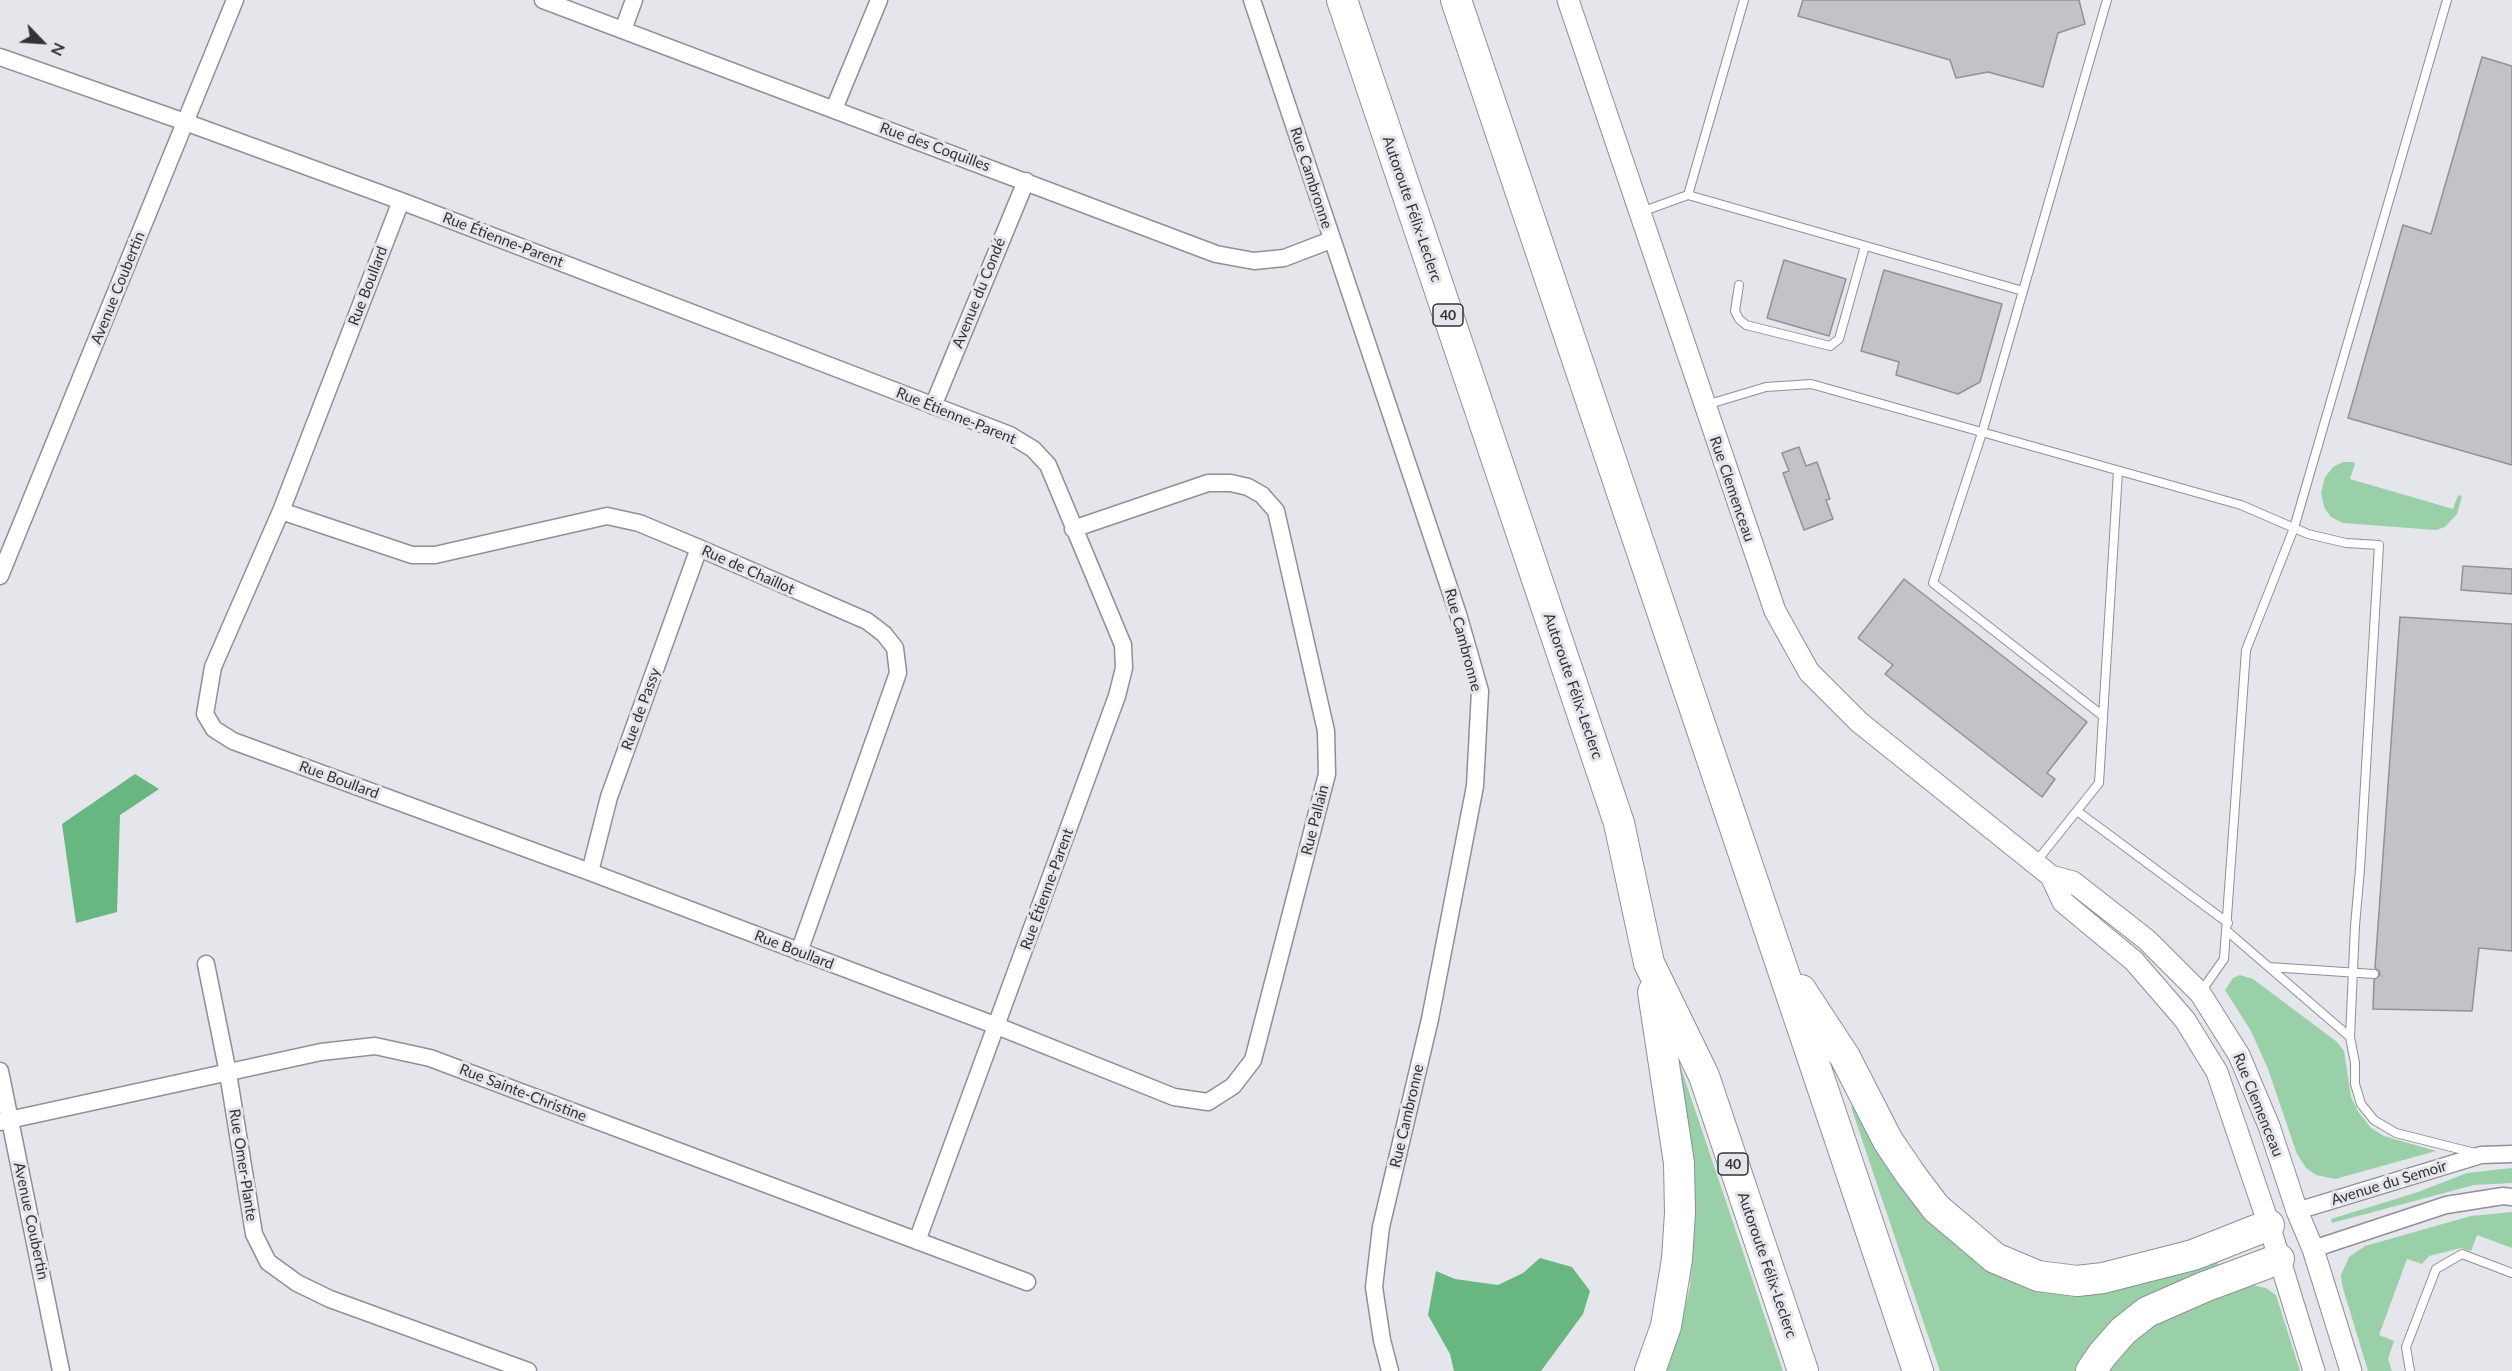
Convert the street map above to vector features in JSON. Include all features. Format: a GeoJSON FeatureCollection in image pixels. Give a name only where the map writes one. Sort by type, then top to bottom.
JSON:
{"type":"FeatureCollection","features":[{"type":"Feature","properties":{"kind":"highway","name":"Autoroute Félix-Leclerc"},"geometry":{"type":"LineString","coordinates":[[1342,0],[1619,823],[1649,963],[1704,1076],[1803,1371]]}},
{"type":"Feature","properties":{"kind":"highway"},"geometry":{"type":"LineString","coordinates":[[1456,0],[1918,1371]]}},
{"type":"Feature","properties":{"kind":"highway"},"geometry":{"type":"LineString","coordinates":[[1779,958],[1845,1057],[1888,1141],[1911,1175],[1936,1208],[1995,1258],[2038,1276],[2077,1281],[2103,1278],[2193,1255],[2269,1225]]}},
{"type":"Feature","properties":{"kind":"highway"},"geometry":{"type":"LineString","coordinates":[[1649,963],[1678,1163],[1680,1213],[1677,1259],[1666,1326],[1650,1371]]}},
{"type":"Feature","properties":{"kind":"highway"},"geometry":{"type":"LineString","coordinates":[[2091,1371],[2123,1332],[2147,1312],[2204,1287],[2279,1259]]}},
{"type":"Feature","properties":{"kind":"street","name":"Avenue Coubertin"},"geometry":{"type":"LineString","coordinates":[[0,576],[235,0]]}},
{"type":"Feature","properties":{"kind":"street","name":"Rue des Coquilles"},"geometry":{"type":"LineString","coordinates":[[543,0],[1216,254],[1254,261],[1284,258],[1331,240]]}},
{"type":"Feature","properties":{"kind":"street"},"geometry":{"type":"LineString","coordinates":[[623,30],[634,0]]}},
{"type":"Feature","properties":{"kind":"street"},"geometry":{"type":"LineString","coordinates":[[834,109],[879,0]]}},
{"type":"Feature","properties":{"kind":"street","name":"Rue Cambronne"},"geometry":{"type":"LineString","coordinates":[[1252,0],[1458,614],[1480,692],[1473,797],[1430,1019],[1377,1257],[1374,1287],[1382,1340],[1390,1371]]}},
{"type":"Feature","properties":{"kind":"street","name":"Rue Clemenceau"},"geometry":{"type":"LineString","coordinates":[[1568,0],[1775,611],[1809,672],[1859,722],[2044,869],[2073,882],[2147,939],[2200,993],[2240,1055],[2269,1126],[2297,1211],[2313,1249],[2351,1371]]}},
{"type":"Feature","properties":{"kind":"street","name":"Rue Étienne-Parent"},"geometry":{"type":"LineString","coordinates":[[0,57],[401,201],[1010,435],[1033,449],[1048,465],[1123,645],[1124,668],[1117,696],[917,1241]]}},
{"type":"Feature","properties":{"kind":"street","name":"Avenue du Condé"},"geometry":{"type":"LineString","coordinates":[[933,406],[1026,181]]}},
{"type":"Feature","properties":{"kind":"street","name":"Rue Boullard"},"geometry":{"type":"LineString","coordinates":[[401,201],[281,510],[213,667],[205,714],[214,729],[233,741],[590,872],[997,1026]]}},
{"type":"Feature","properties":{"kind":"street","name":"Rue Pallain"},"geometry":{"type":"LineString","coordinates":[[997,1026],[1174,1097],[1208,1102],[1233,1086],[1253,1060],[1327,774],[1326,731],[1276,512],[1262,495],[1248,487],[1231,483],[1208,483],[1073,529]]}},
{"type":"Feature","properties":{"kind":"street","name":"Rue de Chaillot"},"geometry":{"type":"LineString","coordinates":[[281,510],[412,555],[435,555],[607,516],[639,523],[699,548],[867,621],[884,634],[895,648],[898,673],[799,952]]}},
{"type":"Feature","properties":{"kind":"street"},"geometry":{"type":"LineString","coordinates":[[0,530],[16,537]]}},
{"type":"Feature","properties":{"kind":"street","name":"Rue de Passy"},"geometry":{"type":"LineString","coordinates":[[590,872],[609,796],[699,548]]}},
{"type":"Feature","properties":{"kind":"street","name":"Rue Clemenceau"},"geometry":{"type":"LineString","coordinates":[[2044,869],[2063,902],[2134,961],[2185,1020],[2217,1072],[2269,1225],[2314,1371]]}},
{"type":"Feature","properties":{"kind":"street","name":"Rue Omer-Plante"},"geometry":{"type":"LineString","coordinates":[[206,964],[228,1073],[254,1234],[268,1262],[297,1283],[330,1299],[528,1371]]}},
{"type":"Feature","properties":{"kind":"street","name":"Rue Sainte-Christine"},"geometry":{"type":"LineString","coordinates":[[5,1121],[321,1052],[375,1046],[430,1058],[1027,1282]]}},
{"type":"Feature","properties":{"kind":"street","name":"Avenue Coubertin"},"geometry":{"type":"LineString","coordinates":[[0,1071],[5,1121],[61,1371]]}},
{"type":"Feature","properties":{"kind":"street","name":"Avenue du Semoir"},"geometry":{"type":"LineString","coordinates":[[2269,1225],[2297,1211],[2481,1155],[2512,1154]]}},
{"type":"Feature","properties":{"kind":"street"},"geometry":{"type":"LineString","coordinates":[[2279,1259],[2446,1206],[2512,1197]]}},
{"type":"Feature","properties":{"kind":"lane"},"geometry":{"type":"LineString","coordinates":[[1688,195],[1744,0]]}},
{"type":"Feature","properties":{"kind":"lane"},"geometry":{"type":"LineString","coordinates":[[2103,716],[1933,583],[1982,433],[2107,0]]}},
{"type":"Feature","properties":{"kind":"lane"},"geometry":{"type":"LineString","coordinates":[[2200,993],[2224,959],[2246,650],[2294,528],[2446,0]]}},
{"type":"Feature","properties":{"kind":"lane"},"geometry":{"type":"LineString","coordinates":[[1639,213],[1688,195],[2023,291]]}},
{"type":"Feature","properties":{"kind":"lane"},"geometry":{"type":"LineString","coordinates":[[1739,285],[1735,311],[1746,325],[1830,346],[1839,339],[1865,246]]}},
{"type":"Feature","properties":{"kind":"lane"},"geometry":{"type":"LineString","coordinates":[[1704,406],[1766,387],[1811,384],[2241,505],[2294,528],[2346,543],[2379,545],[2350,1036],[2355,1064],[2355,1084],[2361,1104],[2374,1120],[2396,1133],[2481,1155]]}},
{"type":"Feature","properties":{"kind":"lane"},"geometry":{"type":"LineString","coordinates":[[2044,869],[2077,811],[2099,783],[2118,471]]}},
{"type":"Feature","properties":{"kind":"lane"},"geometry":{"type":"LineString","coordinates":[[2077,811],[2228,927],[2269,967],[2350,1036]]}},
{"type":"Feature","properties":{"kind":"lane"},"geometry":{"type":"LineString","coordinates":[[2269,967],[2374,974]]}},
{"type":"Feature","properties":{"kind":"lane"},"geometry":{"type":"LineString","coordinates":[[2410,1371],[2406,1347],[2436,1269],[2462,1254],[2512,1273]]}},
{"type":"Feature","properties":{"kind":"green space"},"geometry":{"type":"Polygon","coordinates":[[[2343,462],[2355,464],[2350,479],[2453,509],[2458,495],[2462,496],[2457,514],[2445,527],[2436,530],[2343,523],[2331,517],[2324,507],[2321,493],[2325,477],[2333,467],[2343,462]]]}},
{"type":"Feature","properties":{"kind":"green space"},"geometry":{"type":"Polygon","coordinates":[[[135,774],[159,789],[120,815],[117,912],[76,923],[62,824],[135,774]]]}},
{"type":"Feature","properties":{"kind":"green space"},"geometry":{"type":"Polygon","coordinates":[[[2240,975],[2253,979],[2337,1042],[2344,1051],[2351,1097],[2359,1113],[2371,1128],[2384,1136],[2436,1151],[2335,1179],[2316,1175],[2306,1168],[2297,1154],[2268,1069],[2251,1031],[2225,990],[2233,978],[2240,975]]]}},
{"type":"Feature","properties":{"kind":"green space"},"geometry":{"type":"Polygon","coordinates":[[[1679,1062],[1783,1371],[1664,1371],[1678,1338],[1690,1286],[1693,1233],[1679,1062]]]}},
{"type":"Feature","properties":{"kind":"green space"},"geometry":{"type":"Polygon","coordinates":[[[1856,1105],[1999,1274],[2216,1257],[2218,1265],[2156,1292],[2078,1371],[1940,1371],[1851,1107],[1856,1105]]]}},
{"type":"Feature","properties":{"kind":"green space"},"geometry":{"type":"Polygon","coordinates":[[[2512,1168],[2512,1183],[2474,1185],[2332,1223],[2331,1219],[2418,1192],[2467,1173],[2512,1168]]]}},
{"type":"Feature","properties":{"kind":"green space"},"geometry":{"type":"Polygon","coordinates":[[[2512,1212],[2512,1248],[2477,1235],[2471,1251],[2461,1248],[2429,1256],[2422,1264],[2407,1259],[2379,1335],[2394,1341],[2388,1359],[2392,1371],[2368,1371],[2342,1285],[2341,1275],[2349,1257],[2365,1246],[2471,1216],[2512,1212]]]}},
{"type":"Feature","properties":{"kind":"green space"},"geometry":{"type":"Polygon","coordinates":[[[1540,1258],[1572,1267],[1590,1291],[1583,1314],[1541,1371],[1454,1371],[1450,1354],[1428,1315],[1436,1271],[1455,1279],[1498,1285],[1523,1273],[1540,1258]]]}},
{"type":"Feature","properties":{"kind":"green space"},"geometry":{"type":"Polygon","coordinates":[[[2252,1285],[2266,1288],[2276,1295],[2300,1371],[2106,1371],[2153,1320],[2252,1285]]]}},
{"type":"Feature","properties":{"kind":"building"},"geometry":{"type":"Polygon","coordinates":[[[1803,0],[2079,0],[2085,24],[2058,33],[2043,87],[1988,72],[1956,78],[1950,60],[1798,16],[1803,0]]]}},
{"type":"Feature","properties":{"kind":"building"},"geometry":{"type":"Polygon","coordinates":[[[2482,57],[2512,66],[2512,465],[2348,418],[2403,225],[2431,234],[2482,57]]]}},
{"type":"Feature","properties":{"kind":"building"},"geometry":{"type":"Polygon","coordinates":[[[1784,260],[1846,279],[1829,336],[1767,318],[1784,260]]]}},
{"type":"Feature","properties":{"kind":"building"},"geometry":{"type":"Polygon","coordinates":[[[1884,270],[2002,304],[1980,382],[1958,394],[1896,375],[1899,362],[1861,351],[1884,270]]]}},
{"type":"Feature","properties":{"kind":"building"},"geometry":{"type":"Polygon","coordinates":[[[1799,447],[1806,466],[1817,462],[1830,499],[1826,500],[1833,519],[1804,530],[1783,473],[1789,471],[1782,453],[1799,447]]]}},
{"type":"Feature","properties":{"kind":"building"},"geometry":{"type":"Polygon","coordinates":[[[2463,566],[2512,569],[2512,594],[2461,590],[2463,566]]]}},
{"type":"Feature","properties":{"kind":"building"},"geometry":{"type":"Polygon","coordinates":[[[1904,579],[2087,722],[2047,773],[2055,779],[2042,797],[1885,674],[1893,665],[1858,638],[1904,579]]]}},
{"type":"Feature","properties":{"kind":"building"},"geometry":{"type":"Polygon","coordinates":[[[2400,617],[2512,624],[2512,951],[2479,948],[2472,1011],[2373,1009],[2374,980],[2380,975],[2375,968],[2400,617]]]}}]}
